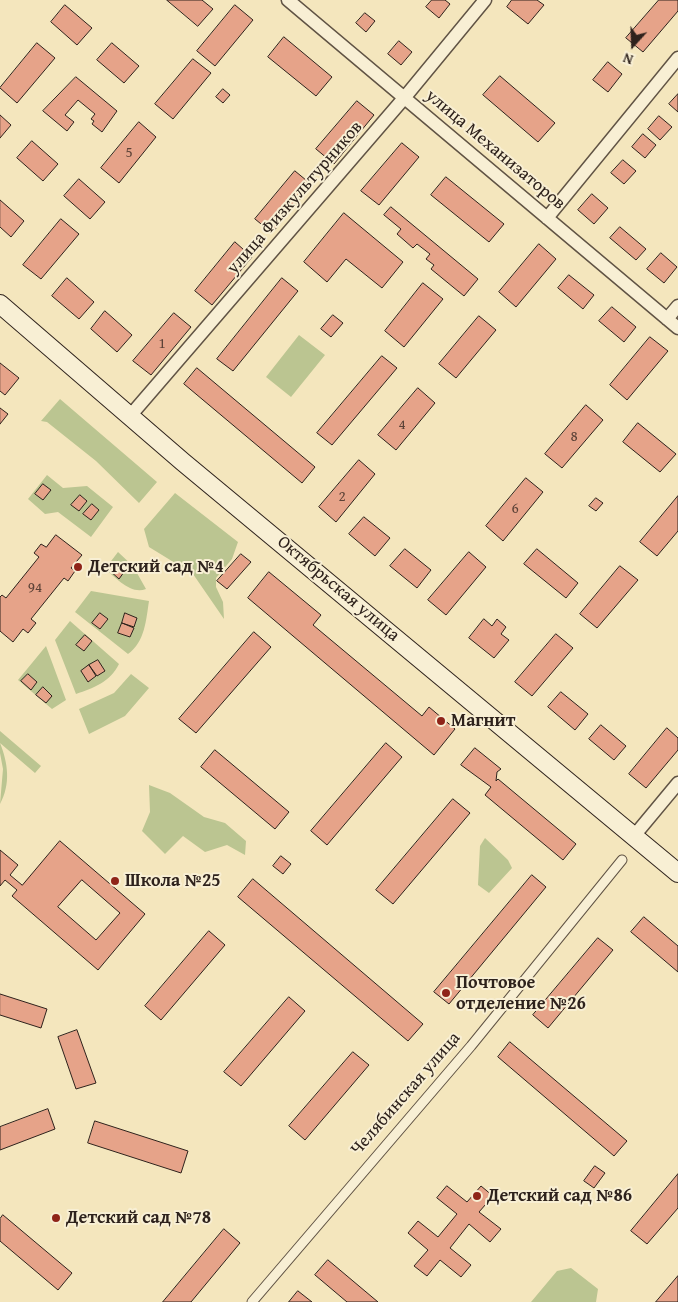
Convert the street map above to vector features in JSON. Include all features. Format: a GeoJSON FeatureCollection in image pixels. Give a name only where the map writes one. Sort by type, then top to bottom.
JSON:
{"type":"FeatureCollection","features":[{"type":"Feature","properties":{"kind":"main road","name":"Октябрьская улица"},"geometry":{"type":"LineString","coordinates":[[0,304],[130,416],[678,873]]}},
{"type":"Feature","properties":{"kind":"street","name":"улица Механизаторов"},"geometry":{"type":"LineString","coordinates":[[288,0],[678,328]]}},
{"type":"Feature","properties":{"kind":"street","name":"улица Физкультурников"},"geometry":{"type":"LineString","coordinates":[[130,416],[405,97],[485,0]]}},
{"type":"Feature","properties":{"kind":"street"},"geometry":{"type":"LineString","coordinates":[[547,218],[678,58]]}},
{"type":"Feature","properties":{"kind":"street"},"geometry":{"type":"LineString","coordinates":[[667,319],[678,306]]}},
{"type":"Feature","properties":{"kind":"street"},"geometry":{"type":"LineString","coordinates":[[634,836],[678,783]]}},
{"type":"Feature","properties":{"kind":"street","name":"Челябинская улица"},"geometry":{"type":"LineString","coordinates":[[252,1302],[470,1046],[622,860]]}},
{"type":"Feature","properties":{"kind":"green space"},"geometry":{"type":"Polygon","coordinates":[[[299,335],[325,355],[291,397],[266,377],[299,335]]]}},
{"type":"Feature","properties":{"kind":"green space"},"geometry":{"type":"Polygon","coordinates":[[[60,399],[157,482],[139,503],[96,461],[47,422],[41,421],[60,399]]]}},
{"type":"Feature","properties":{"kind":"green space"},"geometry":{"type":"Polygon","coordinates":[[[47,475],[63,488],[87,486],[113,507],[91,537],[58,512],[45,514],[28,499],[47,475]]]}},
{"type":"Feature","properties":{"kind":"green space"},"geometry":{"type":"Polygon","coordinates":[[[175,493],[238,542],[232,559],[216,578],[216,587],[223,602],[224,619],[193,574],[149,547],[144,529],[175,493]]]}},
{"type":"Feature","properties":{"kind":"green space"},"geometry":{"type":"Polygon","coordinates":[[[118,552],[133,566],[146,589],[135,590],[129,588],[105,569],[118,552]]]}},
{"type":"Feature","properties":{"kind":"green space"},"geometry":{"type":"Polygon","coordinates":[[[91,591],[149,601],[146,623],[141,637],[134,649],[128,654],[75,612],[91,591]]]}},
{"type":"Feature","properties":{"kind":"green space"},"geometry":{"type":"Polygon","coordinates":[[[70,621],[119,664],[106,680],[95,687],[76,694],[55,640],[70,621]]]}},
{"type":"Feature","properties":{"kind":"green space"},"geometry":{"type":"Polygon","coordinates":[[[46,646],[66,700],[52,709],[18,680],[46,646]]]}},
{"type":"Feature","properties":{"kind":"green space"},"geometry":{"type":"Polygon","coordinates":[[[131,674],[149,688],[125,716],[89,734],[79,709],[114,693],[131,674]]]}},
{"type":"Feature","properties":{"kind":"green space"},"geometry":{"type":"Polygon","coordinates":[[[0,731],[41,766],[35,773],[0,743],[0,731]]]}},
{"type":"Feature","properties":{"kind":"green space"},"geometry":{"type":"Polygon","coordinates":[[[0,743],[5,758],[7,781],[0,804],[3,769],[0,743]]]}},
{"type":"Feature","properties":{"kind":"green space"},"geometry":{"type":"Polygon","coordinates":[[[149,785],[170,793],[204,817],[225,823],[246,841],[245,855],[227,845],[205,852],[183,836],[165,854],[142,831],[150,812],[149,785]]]}},
{"type":"Feature","properties":{"kind":"green space"},"geometry":{"type":"Polygon","coordinates":[[[485,838],[508,860],[512,868],[489,893],[478,885],[480,846],[485,838]]]}},
{"type":"Feature","properties":{"kind":"green space"},"geometry":{"type":"Polygon","coordinates":[[[571,1268],[598,1289],[596,1302],[531,1302],[557,1271],[571,1268]]]}},
{"type":"Feature","properties":{"kind":"building"},"geometry":{"type":"Polygon","coordinates":[[[167,0],[202,0],[213,9],[198,26],[167,0]]]}},
{"type":"Feature","properties":{"kind":"building"},"geometry":{"type":"Polygon","coordinates":[[[432,0],[445,0],[450,4],[439,18],[426,7],[432,0]]]}},
{"type":"Feature","properties":{"kind":"building"},"geometry":{"type":"Polygon","coordinates":[[[512,0],[537,0],[544,5],[528,24],[507,7],[512,0]]]}},
{"type":"Feature","properties":{"kind":"building"},"geometry":{"type":"Polygon","coordinates":[[[659,0],[678,0],[678,11],[643,52],[626,38],[659,0]]]}},
{"type":"Feature","properties":{"kind":"building"},"geometry":{"type":"Polygon","coordinates":[[[65,5],[92,28],[77,45],[51,22],[65,5]]]}},
{"type":"Feature","properties":{"kind":"building"},"geometry":{"type":"Polygon","coordinates":[[[235,5],[253,20],[215,66],[197,51],[235,5]]]}},
{"type":"Feature","properties":{"kind":"building"},"geometry":{"type":"Polygon","coordinates":[[[365,13],[375,21],[366,32],[356,23],[365,13]]]}},
{"type":"Feature","properties":{"kind":"building"},"geometry":{"type":"Polygon","coordinates":[[[284,37],[332,77],[316,96],[268,57],[284,37]]]}},
{"type":"Feature","properties":{"kind":"building"},"geometry":{"type":"Polygon","coordinates":[[[399,41],[412,52],[401,65],[388,54],[399,41]]]}},
{"type":"Feature","properties":{"kind":"building"},"geometry":{"type":"Polygon","coordinates":[[[37,43],[55,58],[17,103],[0,88],[37,43]]]}},
{"type":"Feature","properties":{"kind":"building"},"geometry":{"type":"Polygon","coordinates":[[[112,43],[139,66],[124,83],[97,60],[112,43]]]}},
{"type":"Feature","properties":{"kind":"building"},"geometry":{"type":"Polygon","coordinates":[[[193,59],[211,73],[173,119],[155,104],[193,59]]]}},
{"type":"Feature","properties":{"kind":"building"},"geometry":{"type":"Polygon","coordinates":[[[608,62],[622,74],[608,92],[593,80],[608,62]]]}},
{"type":"Feature","properties":{"kind":"building"},"geometry":{"type":"Polygon","coordinates":[[[500,76],[555,123],[538,142],[483,95],[500,76]]]}},
{"type":"Feature","properties":{"kind":"building"},"geometry":{"type":"Polygon","coordinates":[[[76,77],[117,111],[102,132],[92,124],[94,121],[91,119],[95,114],[78,100],[65,115],[74,122],[67,131],[43,111],[76,77]]]}},
{"type":"Feature","properties":{"kind":"building"},"geometry":{"type":"Polygon","coordinates":[[[223,89],[230,95],[223,103],[216,97],[223,89]]]}},
{"type":"Feature","properties":{"kind":"building"},"geometry":{"type":"Polygon","coordinates":[[[678,94],[678,112],[669,104],[678,94]]]}},
{"type":"Feature","properties":{"kind":"building"},"geometry":{"type":"Polygon","coordinates":[[[357,101],[374,115],[334,164],[316,149],[357,101]]]}},
{"type":"Feature","properties":{"kind":"building"},"geometry":{"type":"Polygon","coordinates":[[[0,115],[11,125],[0,138],[0,115]]]}},
{"type":"Feature","properties":{"kind":"building"},"geometry":{"type":"Polygon","coordinates":[[[659,116],[672,127],[660,140],[648,129],[659,116]]]}},
{"type":"Feature","properties":{"kind":"building"},"geometry":{"type":"Polygon","coordinates":[[[139,122],[156,137],[119,183],[101,168],[139,122]]]}},
{"type":"Feature","properties":{"kind":"building"},"geometry":{"type":"Polygon","coordinates":[[[643,134],[656,145],[645,158],[632,147],[643,134]]]}},
{"type":"Feature","properties":{"kind":"building"},"geometry":{"type":"Polygon","coordinates":[[[32,141],[58,164],[43,181],[17,158],[32,141]]]}},
{"type":"Feature","properties":{"kind":"building"},"geometry":{"type":"Polygon","coordinates":[[[402,143],[419,157],[379,205],[361,191],[402,143]]]}},
{"type":"Feature","properties":{"kind":"building"},"geometry":{"type":"Polygon","coordinates":[[[623,160],[636,171],[624,184],[611,173],[623,160]]]}},
{"type":"Feature","properties":{"kind":"building"},"geometry":{"type":"Polygon","coordinates":[[[295,171],[312,185],[272,233],[255,219],[295,171]]]}},
{"type":"Feature","properties":{"kind":"building"},"geometry":{"type":"Polygon","coordinates":[[[446,177],[504,224],[489,242],[431,195],[446,177]]]}},
{"type":"Feature","properties":{"kind":"building"},"geometry":{"type":"Polygon","coordinates":[[[79,179],[105,202],[90,219],[64,196],[79,179]]]}},
{"type":"Feature","properties":{"kind":"building"},"geometry":{"type":"Polygon","coordinates":[[[592,194],[608,208],[594,224],[578,210],[592,194]]]}},
{"type":"Feature","properties":{"kind":"building"},"geometry":{"type":"Polygon","coordinates":[[[0,200],[24,221],[11,237],[0,227],[0,200]]]}},
{"type":"Feature","properties":{"kind":"building"},"geometry":{"type":"Polygon","coordinates":[[[391,207],[478,279],[464,296],[431,269],[434,265],[426,259],[430,254],[417,244],[413,248],[397,234],[401,229],[384,215],[391,207]]]}},
{"type":"Feature","properties":{"kind":"building"},"geometry":{"type":"Polygon","coordinates":[[[344,213],[403,262],[382,288],[346,259],[327,282],[304,262],[344,213]]]}},
{"type":"Feature","properties":{"kind":"building"},"geometry":{"type":"Polygon","coordinates":[[[61,219],[79,234],[41,279],[23,265],[61,219]]]}},
{"type":"Feature","properties":{"kind":"building"},"geometry":{"type":"Polygon","coordinates":[[[620,227],[646,249],[636,260],[610,238],[620,227]]]}},
{"type":"Feature","properties":{"kind":"building"},"geometry":{"type":"Polygon","coordinates":[[[235,242],[252,257],[212,305],[195,291],[235,242]]]}},
{"type":"Feature","properties":{"kind":"building"},"geometry":{"type":"Polygon","coordinates":[[[539,244],[556,259],[516,307],[499,292],[539,244]]]}},
{"type":"Feature","properties":{"kind":"building"},"geometry":{"type":"Polygon","coordinates":[[[661,253],[677,267],[664,283],[647,269],[661,253]]]}},
{"type":"Feature","properties":{"kind":"building"},"geometry":{"type":"Polygon","coordinates":[[[569,275],[594,295],[583,309],[558,288],[569,275]]]}},
{"type":"Feature","properties":{"kind":"building"},"geometry":{"type":"Polygon","coordinates":[[[67,278],[94,302],[79,319],[52,296],[67,278]]]}},
{"type":"Feature","properties":{"kind":"building"},"geometry":{"type":"Polygon","coordinates":[[[282,278],[298,291],[233,371],[217,359],[282,278]]]}},
{"type":"Feature","properties":{"kind":"building"},"geometry":{"type":"Polygon","coordinates":[[[423,283],[443,299],[404,347],[385,331],[423,283]]]}},
{"type":"Feature","properties":{"kind":"building"},"geometry":{"type":"Polygon","coordinates":[[[612,307],[636,327],[624,342],[599,321],[612,307]]]}},
{"type":"Feature","properties":{"kind":"building"},"geometry":{"type":"Polygon","coordinates":[[[105,311],[132,335],[117,352],[91,329],[105,311]]]}},
{"type":"Feature","properties":{"kind":"building"},"geometry":{"type":"Polygon","coordinates":[[[174,313],[191,327],[151,375],[133,361],[174,313]]]}},
{"type":"Feature","properties":{"kind":"building"},"geometry":{"type":"Polygon","coordinates":[[[333,315],[343,323],[331,337],[321,329],[333,315]]]}},
{"type":"Feature","properties":{"kind":"building"},"geometry":{"type":"Polygon","coordinates":[[[479,316],[496,330],[456,378],[439,364],[479,316]]]}},
{"type":"Feature","properties":{"kind":"building"},"geometry":{"type":"Polygon","coordinates":[[[650,337],[668,351],[627,400],[610,385],[650,337]]]}},
{"type":"Feature","properties":{"kind":"building"},"geometry":{"type":"Polygon","coordinates":[[[382,356],[397,368],[332,445],[317,433],[382,356]]]}},
{"type":"Feature","properties":{"kind":"building"},"geometry":{"type":"Polygon","coordinates":[[[0,363],[19,378],[5,395],[0,391],[0,363]]]}},
{"type":"Feature","properties":{"kind":"building"},"geometry":{"type":"Polygon","coordinates":[[[197,368],[315,467],[302,483],[184,384],[197,368]]]}},
{"type":"Feature","properties":{"kind":"building"},"geometry":{"type":"Polygon","coordinates":[[[418,388],[435,403],[396,450],[378,435],[418,388]]]}},
{"type":"Feature","properties":{"kind":"building"},"geometry":{"type":"Polygon","coordinates":[[[586,405],[603,420],[562,468],[545,454],[586,405]]]}},
{"type":"Feature","properties":{"kind":"building"},"geometry":{"type":"Polygon","coordinates":[[[0,408],[8,414],[0,424],[0,408]]]}},
{"type":"Feature","properties":{"kind":"building"},"geometry":{"type":"Polygon","coordinates":[[[638,423],[676,454],[660,472],[623,442],[638,423]]]}},
{"type":"Feature","properties":{"kind":"building"},"geometry":{"type":"Polygon","coordinates":[[[359,460],[375,474],[336,522],[319,507],[359,460]]]}},
{"type":"Feature","properties":{"kind":"building"},"geometry":{"type":"Polygon","coordinates":[[[526,478],[543,492],[503,541],[486,526],[526,478]]]}},
{"type":"Feature","properties":{"kind":"building"},"geometry":{"type":"Polygon","coordinates":[[[43,484],[51,490],[43,500],[35,494],[43,484]]]}},
{"type":"Feature","properties":{"kind":"building"},"geometry":{"type":"Polygon","coordinates":[[[80,495],[87,501],[79,511],[71,505],[80,495]]]}},
{"type":"Feature","properties":{"kind":"building"},"geometry":{"type":"Polygon","coordinates":[[[678,496],[678,531],[657,556],[640,542],[678,496]]]}},
{"type":"Feature","properties":{"kind":"building"},"geometry":{"type":"Polygon","coordinates":[[[596,498],[603,503],[596,511],[589,506],[596,498]]]}},
{"type":"Feature","properties":{"kind":"building"},"geometry":{"type":"Polygon","coordinates":[[[92,504],[99,510],[91,520],[83,514],[92,504]]]}},
{"type":"Feature","properties":{"kind":"building"},"geometry":{"type":"Polygon","coordinates":[[[364,517],[390,538],[375,556],[349,534],[364,517]]]}},
{"type":"Feature","properties":{"kind":"building"},"geometry":{"type":"Polygon","coordinates":[[[56,535],[82,555],[71,568],[75,571],[68,581],[64,578],[31,619],[36,623],[28,633],[23,629],[13,642],[0,631],[0,597],[2,595],[6,598],[39,557],[34,553],[41,544],[46,547],[56,535]]]}},
{"type":"Feature","properties":{"kind":"building"},"geometry":{"type":"Polygon","coordinates":[[[405,549],[431,570],[417,588],[390,566],[405,549]]]}},
{"type":"Feature","properties":{"kind":"building"},"geometry":{"type":"Polygon","coordinates":[[[537,549],[578,583],[566,598],[524,564],[537,549]]]}},
{"type":"Feature","properties":{"kind":"building"},"geometry":{"type":"Polygon","coordinates":[[[469,552],[486,567],[446,615],[428,600],[469,552]]]}},
{"type":"Feature","properties":{"kind":"building"},"geometry":{"type":"Polygon","coordinates":[[[241,554],[251,562],[227,589],[217,581],[241,554]]]}},
{"type":"Feature","properties":{"kind":"building"},"geometry":{"type":"Polygon","coordinates":[[[113,563],[124,572],[119,579],[108,569],[113,563]]]}},
{"type":"Feature","properties":{"kind":"building"},"geometry":{"type":"Polygon","coordinates":[[[620,566],[638,580],[597,628],[580,614],[620,566]]]}},
{"type":"Feature","properties":{"kind":"building"},"geometry":{"type":"Polygon","coordinates":[[[269,572],[321,615],[313,625],[422,716],[429,707],[455,729],[434,755],[248,598],[269,572]]]}},
{"type":"Feature","properties":{"kind":"building"},"geometry":{"type":"Polygon","coordinates":[[[100,613],[108,619],[100,629],[92,623],[100,613]]]}},
{"type":"Feature","properties":{"kind":"building"},"geometry":{"type":"Polygon","coordinates":[[[125,613],[137,618],[134,627],[122,623],[125,613]]]}},
{"type":"Feature","properties":{"kind":"building"},"geometry":{"type":"Polygon","coordinates":[[[484,619],[492,626],[497,619],[506,627],[501,634],[509,640],[494,658],[469,638],[484,619]]]}},
{"type":"Feature","properties":{"kind":"building"},"geometry":{"type":"Polygon","coordinates":[[[122,623],[134,628],[130,637],[118,633],[122,623]]]}},
{"type":"Feature","properties":{"kind":"building"},"geometry":{"type":"Polygon","coordinates":[[[254,632],[271,647],[196,733],[179,719],[254,632]]]}},
{"type":"Feature","properties":{"kind":"building"},"geometry":{"type":"Polygon","coordinates":[[[556,634],[573,648],[532,696],[515,682],[556,634]]]}},
{"type":"Feature","properties":{"kind":"building"},"geometry":{"type":"Polygon","coordinates":[[[85,635],[92,641],[84,651],[76,645],[85,635]]]}},
{"type":"Feature","properties":{"kind":"building"},"geometry":{"type":"Polygon","coordinates":[[[98,660],[105,671],[97,676],[89,665],[98,660]]]}},
{"type":"Feature","properties":{"kind":"building"},"geometry":{"type":"Polygon","coordinates":[[[89,665],[96,676],[88,682],[81,671],[89,665]]]}},
{"type":"Feature","properties":{"kind":"building"},"geometry":{"type":"Polygon","coordinates":[[[28,674],[37,682],[31,690],[21,681],[28,674]]]}},
{"type":"Feature","properties":{"kind":"building"},"geometry":{"type":"Polygon","coordinates":[[[43,687],[52,696],[46,703],[36,695],[43,687]]]}},
{"type":"Feature","properties":{"kind":"building"},"geometry":{"type":"Polygon","coordinates":[[[561,692],[588,714],[575,730],[548,707],[561,692]]]}},
{"type":"Feature","properties":{"kind":"building"},"geometry":{"type":"Polygon","coordinates":[[[601,725],[626,746],[614,760],[589,739],[601,725]]]}},
{"type":"Feature","properties":{"kind":"building"},"geometry":{"type":"Polygon","coordinates":[[[667,728],[678,738],[678,750],[646,788],[629,774],[667,728]]]}},
{"type":"Feature","properties":{"kind":"building"},"geometry":{"type":"Polygon","coordinates":[[[386,743],[402,757],[327,845],[311,831],[386,743]]]}},
{"type":"Feature","properties":{"kind":"building"},"geometry":{"type":"Polygon","coordinates":[[[475,748],[501,769],[497,772],[496,781],[498,779],[576,844],[563,860],[485,795],[491,787],[461,765],[475,748]]]}},
{"type":"Feature","properties":{"kind":"building"},"geometry":{"type":"Polygon","coordinates":[[[215,750],[289,812],[275,829],[201,767],[215,750]]]}},
{"type":"Feature","properties":{"kind":"building"},"geometry":{"type":"Polygon","coordinates":[[[453,799],[470,813],[393,904],[376,890],[453,799]]]}},
{"type":"Feature","properties":{"kind":"building"},"geometry":{"type":"Polygon","coordinates":[[[60,841],[145,914],[98,970],[12,896],[17,890],[5,880],[0,886],[0,850],[18,865],[10,875],[22,885],[60,841]],[[82,880],[58,907],[96,940],[120,913],[82,880]]]}},
{"type":"Feature","properties":{"kind":"building"},"geometry":{"type":"Polygon","coordinates":[[[281,856],[291,864],[283,874],[273,866],[281,856]]]}},
{"type":"Feature","properties":{"kind":"building"},"geometry":{"type":"Polygon","coordinates":[[[532,875],[546,887],[449,1004],[434,992],[532,875]]]}},
{"type":"Feature","properties":{"kind":"building"},"geometry":{"type":"Polygon","coordinates":[[[253,879],[423,1024],[408,1041],[238,897],[253,879]]]}},
{"type":"Feature","properties":{"kind":"building"},"geometry":{"type":"Polygon","coordinates":[[[644,917],[678,946],[678,972],[631,932],[644,917]]]}},
{"type":"Feature","properties":{"kind":"building"},"geometry":{"type":"Polygon","coordinates":[[[209,931],[225,945],[161,1020],[145,1006],[209,931]]]}},
{"type":"Feature","properties":{"kind":"building"},"geometry":{"type":"Polygon","coordinates":[[[598,938],[613,950],[548,1028],[533,1015],[598,938]]]}},
{"type":"Feature","properties":{"kind":"building"},"geometry":{"type":"Polygon","coordinates":[[[0,994],[47,1009],[41,1028],[0,1015],[0,994]]]}},
{"type":"Feature","properties":{"kind":"building"},"geometry":{"type":"Polygon","coordinates":[[[289,997],[305,1011],[241,1086],[224,1072],[289,997]]]}},
{"type":"Feature","properties":{"kind":"building"},"geometry":{"type":"Polygon","coordinates":[[[77,1030],[96,1083],[76,1089],[58,1037],[77,1030]]]}},
{"type":"Feature","properties":{"kind":"building"},"geometry":{"type":"Polygon","coordinates":[[[510,1042],[627,1141],[614,1156],[498,1057],[510,1042]]]}},
{"type":"Feature","properties":{"kind":"building"},"geometry":{"type":"Polygon","coordinates":[[[353,1052],[369,1065],[305,1140],[289,1126],[353,1052]]]}},
{"type":"Feature","properties":{"kind":"building"},"geometry":{"type":"Polygon","coordinates":[[[48,1109],[55,1129],[0,1150],[0,1127],[48,1109]]]}},
{"type":"Feature","properties":{"kind":"building"},"geometry":{"type":"Polygon","coordinates":[[[95,1121],[188,1151],[181,1173],[88,1143],[95,1121]]]}},
{"type":"Feature","properties":{"kind":"building"},"geometry":{"type":"Polygon","coordinates":[[[595,1166],[605,1173],[594,1188],[584,1181],[595,1166]]]}},
{"type":"Feature","properties":{"kind":"building"},"geometry":{"type":"Polygon","coordinates":[[[678,1174],[678,1208],[647,1244],[631,1231],[678,1174]]]}},
{"type":"Feature","properties":{"kind":"building"},"geometry":{"type":"Polygon","coordinates":[[[447,1186],[467,1202],[481,1186],[493,1196],[479,1212],[501,1229],[490,1242],[469,1224],[450,1248],[471,1265],[461,1277],[440,1260],[427,1276],[414,1266],[428,1250],[408,1233],[418,1221],[438,1237],[457,1214],[437,1198],[447,1186]]]}},
{"type":"Feature","properties":{"kind":"building"},"geometry":{"type":"Polygon","coordinates":[[[3,1215],[72,1273],[58,1290],[0,1241],[0,1219],[3,1215]]]}},
{"type":"Feature","properties":{"kind":"building"},"geometry":{"type":"Polygon","coordinates":[[[224,1229],[240,1243],[191,1302],[163,1302],[224,1229]]]}},
{"type":"Feature","properties":{"kind":"building"},"geometry":{"type":"Polygon","coordinates":[[[328,1260],[378,1302],[347,1302],[315,1275],[328,1260]]]}},
{"type":"Feature","properties":{"kind":"building"},"geometry":{"type":"Polygon","coordinates":[[[678,1276],[678,1302],[656,1302],[678,1276]]]}},
{"type":"Feature","properties":{"kind":"building"},"geometry":{"type":"Polygon","coordinates":[[[298,1291],[312,1302],[289,1302],[298,1291]]]}},
{"type":"Feature","properties":{"kind":"place","name":"Детский сад №4"},"geometry":{"type":"Point","coordinates":[78,567]}},
{"type":"Feature","properties":{"kind":"place","name":"Магнит"},"geometry":{"type":"Point","coordinates":[441,721]}},
{"type":"Feature","properties":{"kind":"place","name":"Школа №25"},"geometry":{"type":"Point","coordinates":[115,881]}},
{"type":"Feature","properties":{"kind":"place","name":"Почтовое отделение №26"},"geometry":{"type":"Point","coordinates":[446,993]}},
{"type":"Feature","properties":{"kind":"place","name":"Детский сад №86"},"geometry":{"type":"Point","coordinates":[477,1196]}},
{"type":"Feature","properties":{"kind":"place","name":"Детский сад №78"},"geometry":{"type":"Point","coordinates":[56,1218]}}]}
